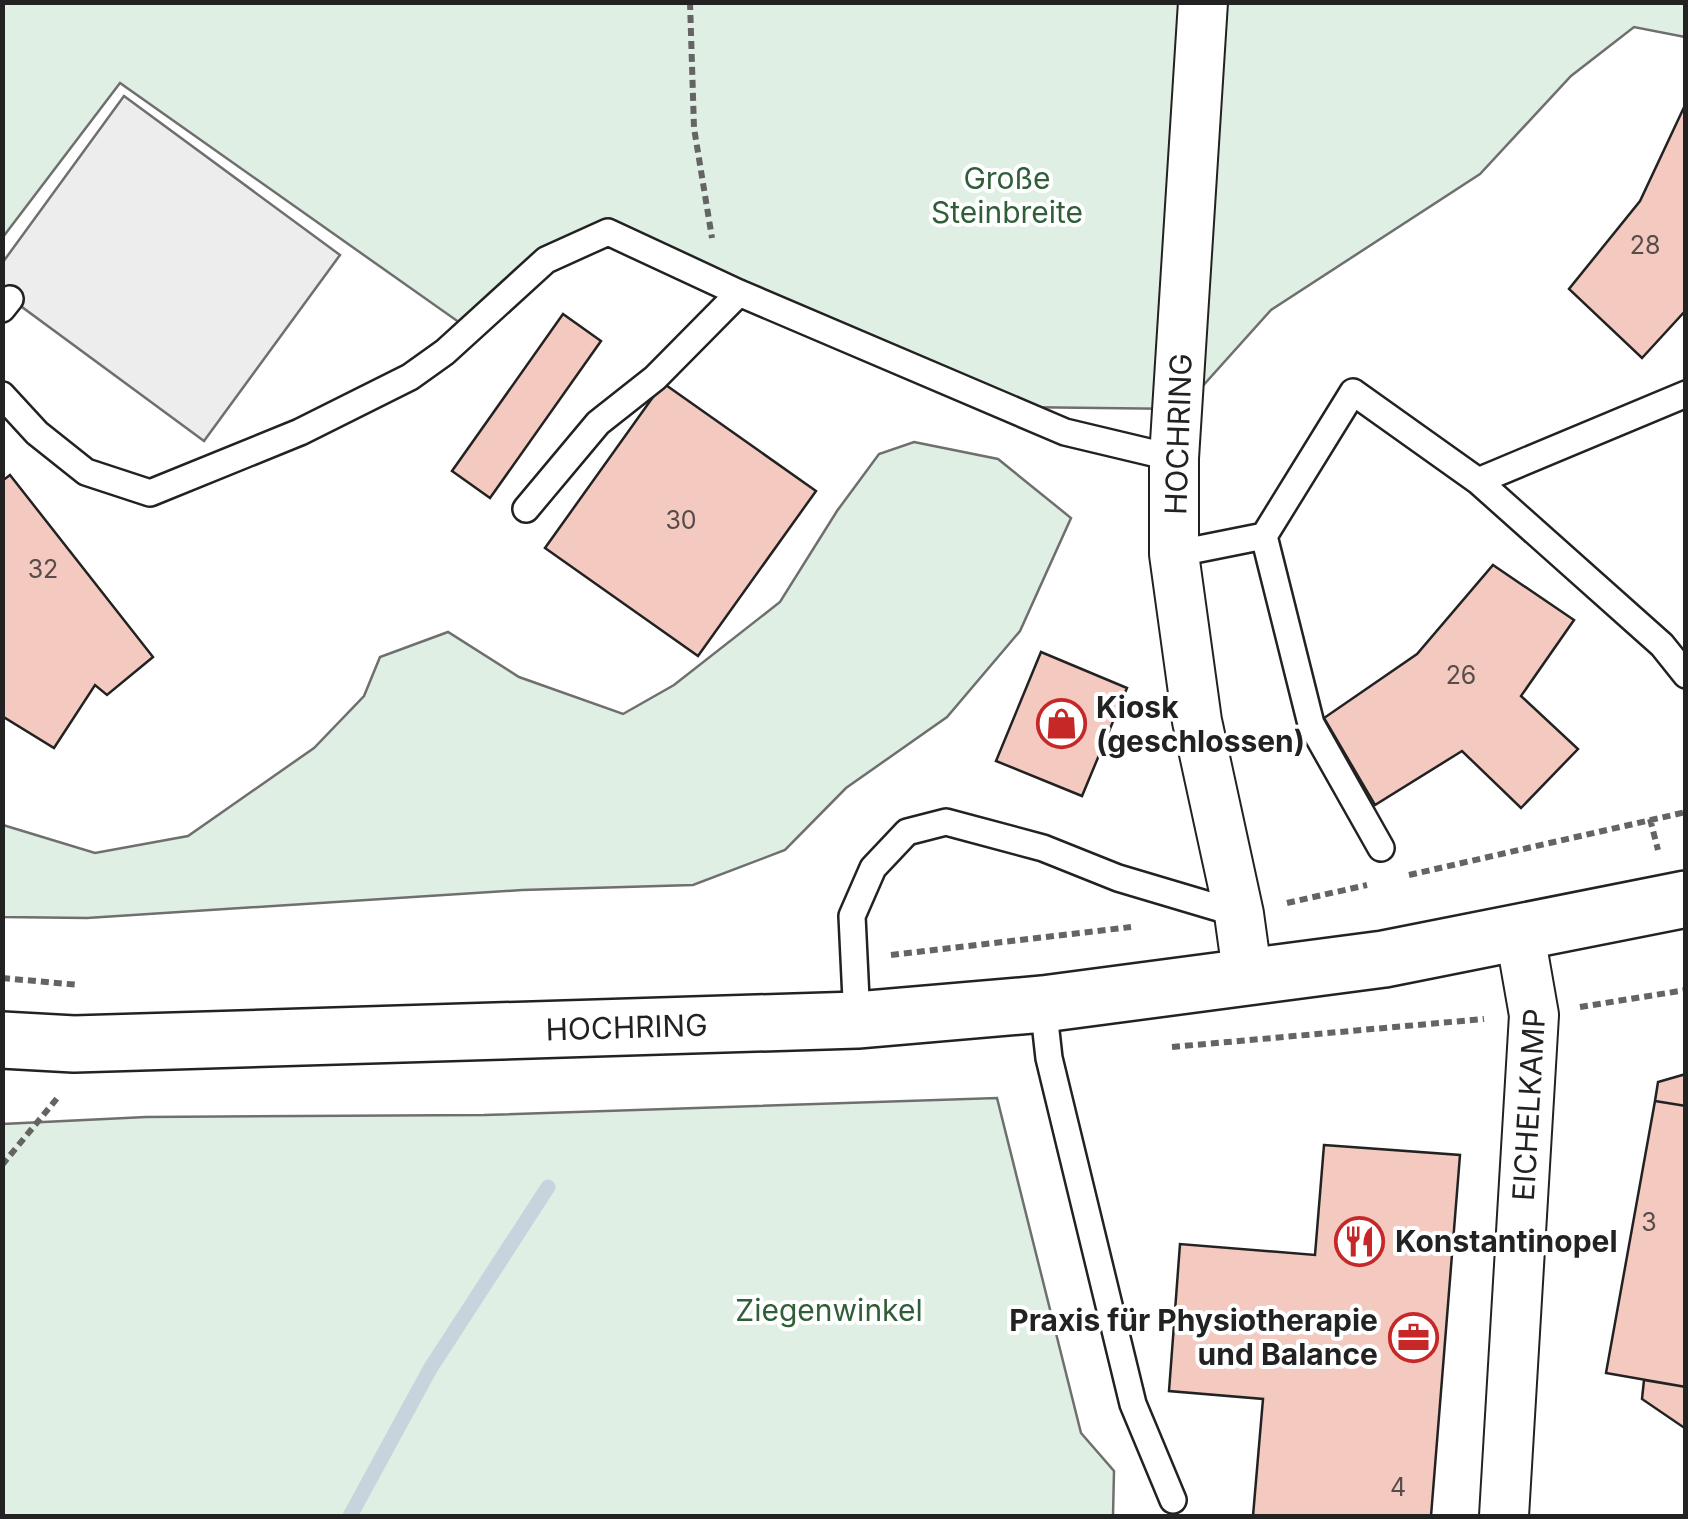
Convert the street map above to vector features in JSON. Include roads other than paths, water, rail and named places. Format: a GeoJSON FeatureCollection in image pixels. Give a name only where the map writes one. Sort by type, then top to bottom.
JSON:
{"type":"FeatureCollection","features":[{"type":"Feature","properties":{"kind":"street","name":"HOCHRING"},"geometry":{"type":"LineString","coordinates":[[1203,2],[1174,458],[1174,554],[1198,722],[1239,914],[1248,978]]}},
{"type":"Feature","properties":{"kind":"street","name":"HOCHRING"},"geometry":{"type":"LineString","coordinates":[[2,1040],[74,1044],[857,1020],[1043,1004],[1248,978],[1520,934],[1686,900]]}},
{"type":"Feature","properties":{"kind":"street","name":"EICHELKAMP"},"geometry":{"type":"LineString","coordinates":[[1505,1516],[1534,1015],[1520,934]]}},
{"type":"Feature","properties":{"kind":"lane"},"geometry":{"type":"LineString","coordinates":[[2,395],[38,433],[86,472],[150,493],[300,432],[410,377],[445,352],[546,260],[608,232],[1065,432],[1174,458]]}},
{"type":"Feature","properties":{"kind":"lane"},"geometry":{"type":"LineString","coordinates":[[526,508],[598,423],[655,378],[729,288]]}},
{"type":"Feature","properties":{"kind":"lane"},"geometry":{"type":"LineString","coordinates":[[1381,848],[1311,724],[1264,536],[1353,392],[1478,480],[1662,645],[1686,674]]}},
{"type":"Feature","properties":{"kind":"lane"},"geometry":{"type":"LineString","coordinates":[[1478,480],[1686,394]]}},
{"type":"Feature","properties":{"kind":"lane"},"geometry":{"type":"LineString","coordinates":[[1174,554],[1264,536]]}},
{"type":"Feature","properties":{"kind":"lane"},"geometry":{"type":"LineString","coordinates":[[857,1020],[852,916],[873,868],[907,832],[946,822],[1042,848],[1118,878],[1239,914]]}},
{"type":"Feature","properties":{"kind":"lane"},"geometry":{"type":"LineString","coordinates":[[1043,1004],[1050,1058],[1133,1404],[1173,1500]]}},
{"type":"Feature","properties":{"kind":"waterway"},"geometry":{"type":"LineString","coordinates":[[350,1516],[430,1369],[548,1187]]}},
{"type":"Feature","properties":{"kind":"place","name":"Kiosk (geschlossen)"},"geometry":{"type":"Point","coordinates":[1061,724]}},
{"type":"Feature","properties":{"kind":"place","name":"Konstantinopel"},"geometry":{"type":"Point","coordinates":[1360,1241]}},
{"type":"Feature","properties":{"kind":"place","name":"Praxis für Physiotherapie und Balance"},"geometry":{"type":"Point","coordinates":[1413,1337]}},
{"type":"Feature","properties":{"kind":"park label","name":"Große Steinbreite"},"geometry":{"type":"Point","coordinates":[1007,195]}},
{"type":"Feature","properties":{"kind":"park label","name":"Ziegenwinkel"},"geometry":{"type":"Point","coordinates":[829,1310]}}]}
